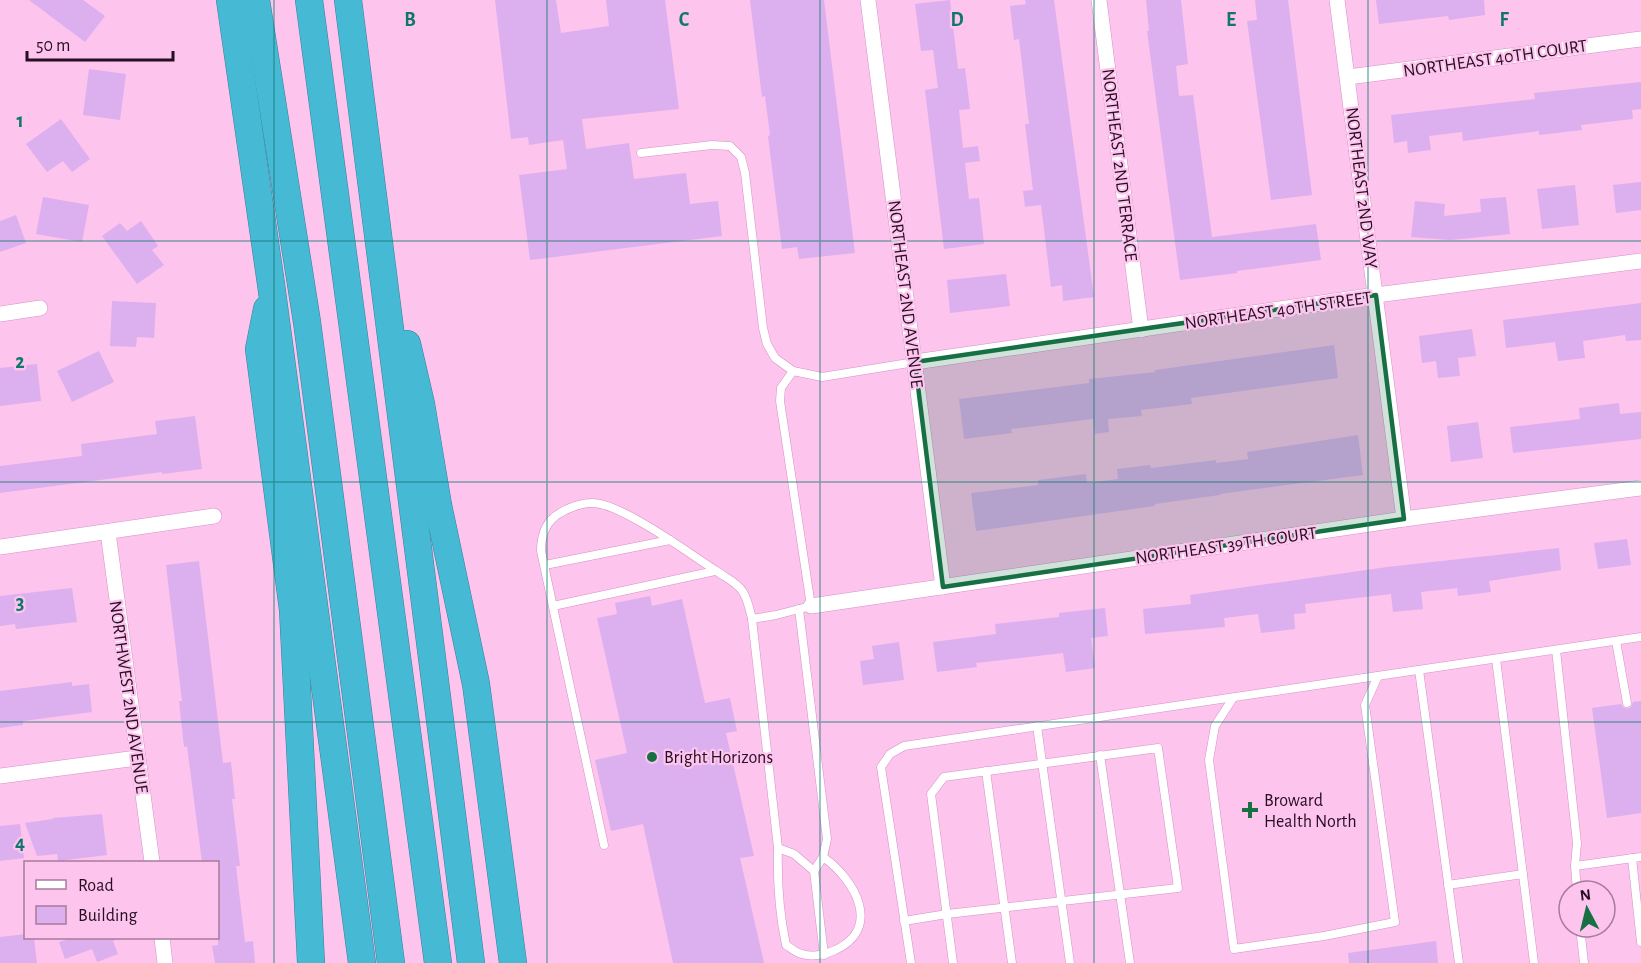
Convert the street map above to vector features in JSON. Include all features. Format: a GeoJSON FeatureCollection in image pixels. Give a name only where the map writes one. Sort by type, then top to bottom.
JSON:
{"type":"FeatureCollection","features":[{"type":"Feature","properties":{"kind":"highway"},"geometry":{"type":"LineString","coordinates":[[230,0],[271,284],[362,963]]}},
{"type":"Feature","properties":{"kind":"highway"},"geometry":{"type":"LineString","coordinates":[[256,0],[307,322],[391,963]]}},
{"type":"Feature","properties":{"kind":"highway"},"geometry":{"type":"LineString","coordinates":[[269,0],[299,228],[307,322]]}},
{"type":"Feature","properties":{"kind":"highway"},"geometry":{"type":"LineString","coordinates":[[309,0],[438,963]]}},
{"type":"Feature","properties":{"kind":"highway"},"geometry":{"type":"LineString","coordinates":[[348,0],[471,963]]}},
{"type":"Feature","properties":{"kind":"highway"},"geometry":{"type":"LineString","coordinates":[[372,193],[421,404],[438,505],[476,684],[513,963]]}},
{"type":"Feature","properties":{"kind":"highway"},"geometry":{"type":"LineString","coordinates":[[271,284],[259,349],[293,610],[311,963]]}},
{"type":"Feature","properties":{"kind":"street","name":"NORTHEAST 2ND AVENUE"},"geometry":{"type":"LineString","coordinates":[[868,0],[943,587]]}},
{"type":"Feature","properties":{"kind":"street","name":"NORTHEAST 2ND TERRACE"},"geometry":{"type":"LineString","coordinates":[[1099,0],[1141,330]]}},
{"type":"Feature","properties":{"kind":"street","name":"NORTHEAST 2ND WAY"},"geometry":{"type":"LineString","coordinates":[[1337,0],[1404,519]]}},
{"type":"Feature","properties":{"kind":"street","name":"NORTHEAST 40TH COURT"},"geometry":{"type":"LineString","coordinates":[[1348,77],[1641,39]]}},
{"type":"Feature","properties":{"kind":"street","name":"NORTHEAST 40TH STREET"},"geometry":{"type":"LineString","coordinates":[[915,362],[1376,295],[1641,261]]}},
{"type":"Feature","properties":{"kind":"street"},"geometry":{"type":"LineString","coordinates":[[0,314],[40,308]]}},
{"type":"Feature","properties":{"kind":"street","name":"NORTHEAST 39TH COURT"},"geometry":{"type":"LineString","coordinates":[[805,607],[1404,519],[1641,488]]}},
{"type":"Feature","properties":{"kind":"street"},"geometry":{"type":"LineString","coordinates":[[0,547],[214,516]]}},
{"type":"Feature","properties":{"kind":"street","name":"NORTHWEST 2ND AVENUE"},"geometry":{"type":"LineString","coordinates":[[108,532],[152,861]]}},
{"type":"Feature","properties":{"kind":"street"},"geometry":{"type":"LineString","coordinates":[[0,776],[137,758]]}},
{"type":"Feature","properties":{"kind":"street"},"geometry":{"type":"LineString","coordinates":[[162,939],[165,963]]}},
{"type":"Feature","properties":{"kind":"lane"},"geometry":{"type":"LineString","coordinates":[[641,153],[712,145],[729,146],[741,158],[745,173],[765,336],[775,358],[793,371],[822,377],[915,362]]}},
{"type":"Feature","properties":{"kind":"lane"},"geometry":{"type":"LineString","coordinates":[[793,371],[781,388],[780,401],[805,607],[827,839],[823,857],[814,871],[824,955]]}},
{"type":"Feature","properties":{"kind":"lane"},"geometry":{"type":"LineString","coordinates":[[604,845],[541,551],[541,537],[551,518],[566,510],[591,502],[615,507],[696,555],[733,581],[743,592],[752,619],[778,848],[777,881],[780,918],[786,945],[802,954],[824,955],[846,946],[857,931],[861,913],[856,892],[848,880],[823,857]]}},
{"type":"Feature","properties":{"kind":"lane"},"geometry":{"type":"LineString","coordinates":[[544,565],[670,540]]}},
{"type":"Feature","properties":{"kind":"lane"},"geometry":{"type":"LineString","coordinates":[[553,606],[715,570]]}},
{"type":"Feature","properties":{"kind":"lane"},"geometry":{"type":"LineString","coordinates":[[752,619],[805,607]]}},
{"type":"Feature","properties":{"kind":"lane"},"geometry":{"type":"LineString","coordinates":[[911,963],[880,767],[890,754],[904,746],[1641,638]]}},
{"type":"Feature","properties":{"kind":"lane"},"geometry":{"type":"LineString","coordinates":[[1616,641],[1627,703]]}},
{"type":"Feature","properties":{"kind":"lane"},"geometry":{"type":"LineString","coordinates":[[1556,650],[1577,843],[1576,879]]}},
{"type":"Feature","properties":{"kind":"lane"},"geometry":{"type":"LineString","coordinates":[[1496,659],[1534,963]]}},
{"type":"Feature","properties":{"kind":"lane"},"geometry":{"type":"LineString","coordinates":[[1419,670],[1459,963]]}},
{"type":"Feature","properties":{"kind":"lane"},"geometry":{"type":"LineString","coordinates":[[1233,698],[1215,726],[1209,760],[1234,949],[1324,936],[1395,922],[1365,705],[1378,676]]}},
{"type":"Feature","properties":{"kind":"lane"},"geometry":{"type":"LineString","coordinates":[[1037,726],[1070,963]]}},
{"type":"Feature","properties":{"kind":"lane"},"geometry":{"type":"LineString","coordinates":[[904,921],[947,914],[1178,888],[1158,748],[944,777],[931,794],[947,914],[953,963]]}},
{"type":"Feature","properties":{"kind":"lane"},"geometry":{"type":"LineString","coordinates":[[1100,755],[1130,963]]}},
{"type":"Feature","properties":{"kind":"lane"},"geometry":{"type":"LineString","coordinates":[[986,771],[1012,963]]}},
{"type":"Feature","properties":{"kind":"lane"},"geometry":{"type":"LineString","coordinates":[[778,848],[794,854],[814,871]]}},
{"type":"Feature","properties":{"kind":"lane"},"geometry":{"type":"LineString","coordinates":[[1575,866],[1637,858],[1641,942]]}},
{"type":"Feature","properties":{"kind":"lane"},"geometry":{"type":"LineString","coordinates":[[1448,885],[1523,874]]}},
{"type":"Feature","properties":{"kind":"lane"},"geometry":{"type":"LineString","coordinates":[[1581,939],[1584,963]]}},
{"type":"Feature","properties":{"kind":"highlighted area"},"geometry":{"type":"Polygon","coordinates":[[[1376,295],[1404,519],[943,587],[915,362],[1376,295]]]}},
{"type":"Feature","properties":{"kind":"building"},"geometry":{"type":"Polygon","coordinates":[[[29,0],[83,0],[105,16],[85,42],[29,0]]]}},
{"type":"Feature","properties":{"kind":"building"},"geometry":{"type":"Polygon","coordinates":[[[495,0],[556,0],[561,33],[609,26],[606,0],[665,0],[679,109],[582,119],[586,149],[629,143],[634,179],[686,173],[690,204],[718,201],[722,236],[530,260],[519,175],[567,169],[563,140],[529,145],[528,137],[511,139],[495,0]]]}},
{"type":"Feature","properties":{"kind":"building"},"geometry":{"type":"Polygon","coordinates":[[[750,0],[824,0],[855,253],[799,259],[797,247],[782,249],[765,96],[762,97],[750,0]]]}},
{"type":"Feature","properties":{"kind":"building"},"geometry":{"type":"Polygon","coordinates":[[[950,0],[958,69],[965,68],[970,109],[959,110],[963,148],[978,146],[980,161],[965,163],[969,199],[979,198],[984,244],[944,249],[925,90],[938,88],[933,50],[921,51],[915,4],[950,0]]]}},
{"type":"Feature","properties":{"kind":"building"},"geometry":{"type":"Polygon","coordinates":[[[1025,0],[1054,0],[1094,297],[1063,301],[1062,285],[1051,287],[1041,205],[1025,207],[1023,191],[1033,190],[1025,124],[1029,124],[1019,39],[1014,40],[1010,6],[1026,4],[1025,0]]]}},
{"type":"Feature","properties":{"kind":"building"},"geometry":{"type":"Polygon","coordinates":[[[1146,0],[1181,0],[1188,64],[1176,66],[1179,96],[1193,95],[1212,237],[1316,224],[1321,260],[1180,280],[1147,31],[1149,31],[1146,0]]]}},
{"type":"Feature","properties":{"kind":"building"},"geometry":{"type":"Polygon","coordinates":[[[1255,0],[1288,0],[1312,195],[1271,200],[1247,21],[1257,20],[1255,0]]]}},
{"type":"Feature","properties":{"kind":"building"},"geometry":{"type":"Polygon","coordinates":[[[1376,0],[1484,0],[1485,15],[1449,20],[1448,16],[1379,24],[1376,0]]]}},
{"type":"Feature","properties":{"kind":"building"},"geometry":{"type":"Polygon","coordinates":[[[89,69],[126,74],[120,120],[83,115],[89,69]]]}},
{"type":"Feature","properties":{"kind":"building"},"geometry":{"type":"Polygon","coordinates":[[[1641,82],[1641,109],[1632,110],[1633,119],[1581,125],[1582,130],[1539,135],[1539,131],[1463,141],[1462,132],[1429,136],[1431,150],[1408,153],[1407,141],[1394,143],[1391,115],[1535,99],[1534,93],[1641,82]]]}},
{"type":"Feature","properties":{"kind":"building"},"geometry":{"type":"Polygon","coordinates":[[[61,119],[90,159],[72,172],[63,161],[47,172],[26,144],[61,119]]]}},
{"type":"Feature","properties":{"kind":"building"},"geometry":{"type":"Polygon","coordinates":[[[1641,182],[1641,210],[1616,213],[1613,185],[1641,182]]]}},
{"type":"Feature","properties":{"kind":"building"},"geometry":{"type":"Polygon","coordinates":[[[1575,185],[1579,225],[1542,229],[1537,189],[1575,185]]]}},
{"type":"Feature","properties":{"kind":"building"},"geometry":{"type":"Polygon","coordinates":[[[43,197],[89,205],[82,242],[36,234],[43,197]]]}},
{"type":"Feature","properties":{"kind":"building"},"geometry":{"type":"Polygon","coordinates":[[[1506,197],[1510,234],[1451,240],[1411,237],[1415,201],[1445,204],[1444,216],[1481,212],[1480,199],[1506,197]]]}},
{"type":"Feature","properties":{"kind":"building"},"geometry":{"type":"Polygon","coordinates":[[[16,215],[26,243],[0,252],[0,221],[16,215]]]}},
{"type":"Feature","properties":{"kind":"building"},"geometry":{"type":"Polygon","coordinates":[[[141,221],[158,246],[152,250],[164,265],[137,284],[102,236],[120,223],[127,231],[141,221]]]}},
{"type":"Feature","properties":{"kind":"building"},"geometry":{"type":"Polygon","coordinates":[[[1006,274],[1010,306],[950,313],[947,280],[1006,274]]]}},
{"type":"Feature","properties":{"kind":"building"},"geometry":{"type":"Polygon","coordinates":[[[112,301],[156,303],[154,338],[137,337],[136,347],[110,346],[112,301]]]}},
{"type":"Feature","properties":{"kind":"building"},"geometry":{"type":"Polygon","coordinates":[[[1641,303],[1641,340],[1626,341],[1625,335],[1583,341],[1585,358],[1558,361],[1555,342],[1506,348],[1503,320],[1641,303]]]}},
{"type":"Feature","properties":{"kind":"building"},"geometry":{"type":"Polygon","coordinates":[[[1472,329],[1476,356],[1458,358],[1460,376],[1438,378],[1436,361],[1422,363],[1419,336],[1472,329]]]}},
{"type":"Feature","properties":{"kind":"building"},"geometry":{"type":"Polygon","coordinates":[[[1334,345],[1338,378],[1191,398],[1192,404],[1141,410],[1142,416],[1108,419],[1109,432],[1095,434],[1093,419],[1011,429],[1012,433],[964,439],[959,399],[1089,383],[1089,379],[1155,372],[1155,370],[1334,345]]]}},
{"type":"Feature","properties":{"kind":"building"},"geometry":{"type":"Polygon","coordinates":[[[99,351],[114,382],[72,402],[57,371],[99,351]]]}},
{"type":"Feature","properties":{"kind":"building"},"geometry":{"type":"Polygon","coordinates":[[[37,364],[41,401],[0,406],[0,368],[37,364]]]}},
{"type":"Feature","properties":{"kind":"building"},"geometry":{"type":"Polygon","coordinates":[[[1619,403],[1620,414],[1641,412],[1641,439],[1513,453],[1510,427],[1580,419],[1579,408],[1619,403]]]}},
{"type":"Feature","properties":{"kind":"building"},"geometry":{"type":"Polygon","coordinates":[[[195,416],[202,469],[0,493],[0,466],[82,456],[81,444],[157,434],[155,421],[195,416]]]}},
{"type":"Feature","properties":{"kind":"building"},"geometry":{"type":"Polygon","coordinates":[[[1478,422],[1483,458],[1451,462],[1447,426],[1478,422]]]}},
{"type":"Feature","properties":{"kind":"building"},"geometry":{"type":"Polygon","coordinates":[[[1358,435],[1363,475],[976,531],[971,493],[1038,485],[1038,480],[1086,474],[1087,483],[1118,479],[1117,469],[1248,459],[1247,452],[1358,435]]]}},
{"type":"Feature","properties":{"kind":"building"},"geometry":{"type":"Polygon","coordinates":[[[1627,539],[1631,565],[1598,569],[1594,543],[1627,539]]]}},
{"type":"Feature","properties":{"kind":"building"},"geometry":{"type":"Polygon","coordinates":[[[1559,548],[1561,570],[1489,581],[1491,592],[1458,596],[1457,588],[1421,592],[1423,609],[1393,612],[1391,594],[1305,604],[1306,613],[1294,614],[1295,629],[1261,633],[1258,614],[1224,618],[1225,627],[1145,634],[1143,609],[1191,604],[1190,595],[1387,567],[1559,548]]]}},
{"type":"Feature","properties":{"kind":"building"},"geometry":{"type":"Polygon","coordinates":[[[199,561],[223,763],[231,762],[235,799],[232,799],[240,866],[236,866],[245,942],[253,941],[255,963],[215,963],[212,946],[218,945],[219,939],[219,861],[202,861],[187,746],[184,747],[179,701],[182,701],[166,565],[199,561]]]}},
{"type":"Feature","properties":{"kind":"building"},"geometry":{"type":"Polygon","coordinates":[[[72,588],[77,622],[16,629],[15,624],[0,626],[0,596],[72,588]]]}},
{"type":"Feature","properties":{"kind":"building"},"geometry":{"type":"Polygon","coordinates":[[[650,596],[652,606],[682,599],[705,703],[730,698],[737,731],[726,733],[754,856],[740,858],[764,963],[673,963],[643,824],[611,831],[595,760],[627,753],[597,618],[617,614],[615,603],[650,596]]]}},
{"type":"Feature","properties":{"kind":"building"},"geometry":{"type":"Polygon","coordinates":[[[1105,608],[1108,636],[1091,638],[1095,668],[1066,672],[1063,653],[976,663],[977,667],[937,672],[933,642],[996,634],[995,624],[1059,617],[1059,613],[1105,608]]]}},
{"type":"Feature","properties":{"kind":"building"},"geometry":{"type":"Polygon","coordinates":[[[899,642],[904,680],[863,685],[860,661],[874,659],[872,646],[899,642]]]}},
{"type":"Feature","properties":{"kind":"building"},"geometry":{"type":"Polygon","coordinates":[[[72,682],[72,686],[89,684],[92,712],[23,721],[23,725],[0,728],[0,691],[72,682]]]}},
{"type":"Feature","properties":{"kind":"building"},"geometry":{"type":"Polygon","coordinates":[[[1641,701],[1641,813],[1607,818],[1592,708],[1621,704],[1627,709],[1633,702],[1641,701]]]}},
{"type":"Feature","properties":{"kind":"building"},"geometry":{"type":"Polygon","coordinates":[[[102,814],[107,855],[58,861],[57,854],[37,856],[25,823],[53,818],[102,814]]]}},
{"type":"Feature","properties":{"kind":"building"},"geometry":{"type":"Polygon","coordinates":[[[20,824],[24,858],[0,861],[0,826],[20,824]]]}},
{"type":"Feature","properties":{"kind":"building"},"geometry":{"type":"Polygon","coordinates":[[[24,934],[24,939],[34,939],[37,963],[0,963],[0,937],[24,934]]]}},
{"type":"Feature","properties":{"kind":"building"},"geometry":{"type":"Polygon","coordinates":[[[69,939],[116,939],[113,941],[118,954],[97,962],[92,949],[65,959],[59,942],[69,939]]]}},
{"type":"Feature","properties":{"kind":"building"},"geometry":{"type":"Polygon","coordinates":[[[1436,941],[1438,963],[1349,963],[1348,953],[1436,941]]]}},
{"type":"Feature","properties":{"kind":"place","name":"Bright Horizons"},"geometry":{"type":"Point","coordinates":[652,757]}},
{"type":"Feature","properties":{"kind":"place","name":"Broward Health North"},"geometry":{"type":"Point","coordinates":[1250,810]}}]}
